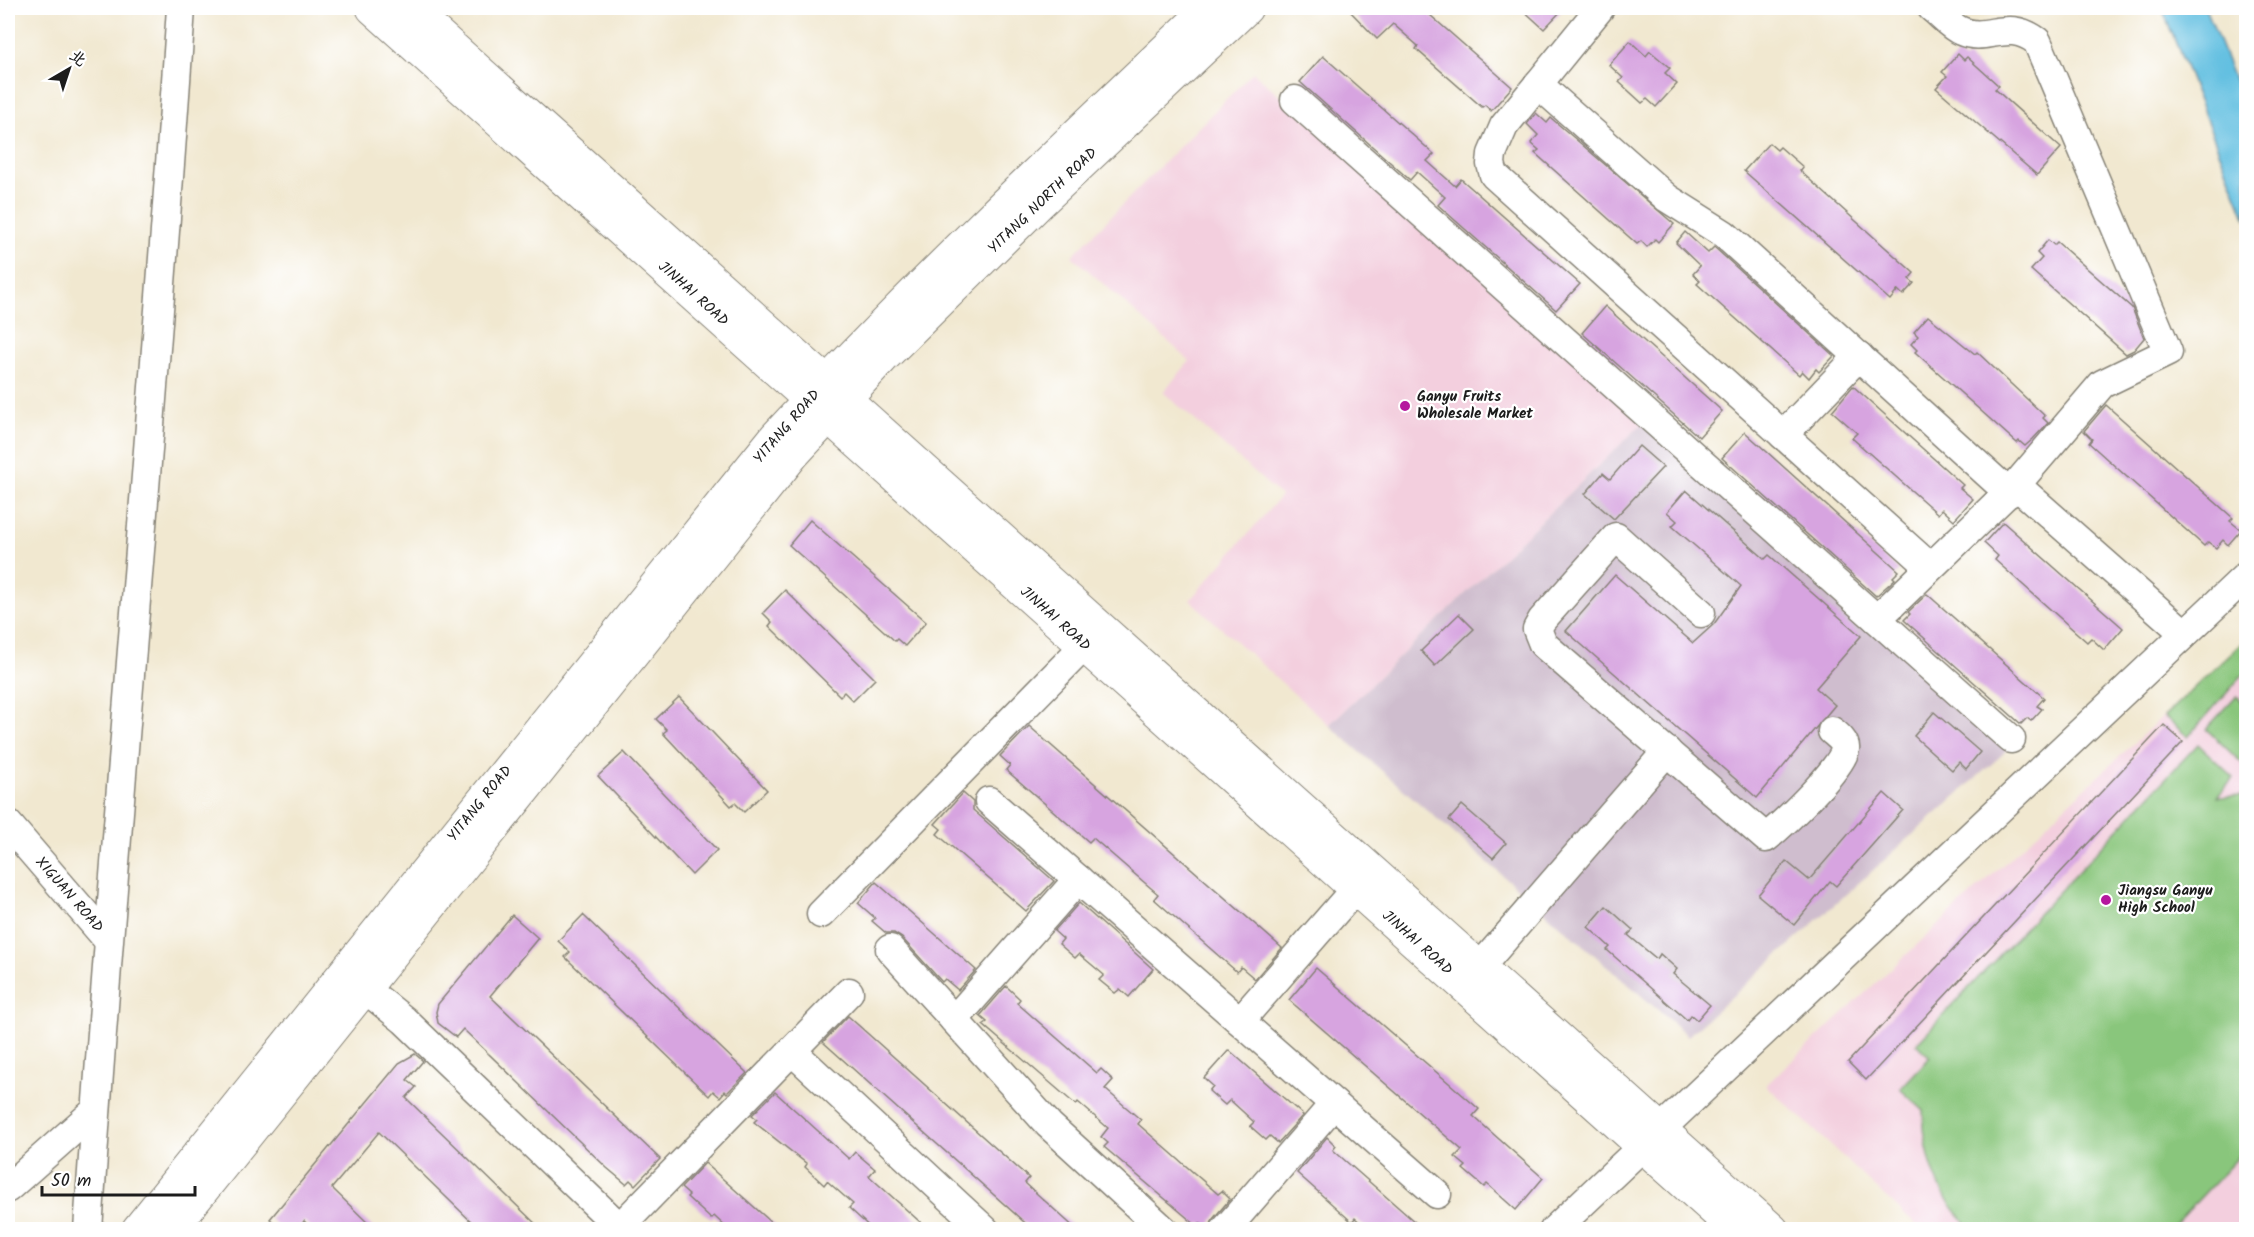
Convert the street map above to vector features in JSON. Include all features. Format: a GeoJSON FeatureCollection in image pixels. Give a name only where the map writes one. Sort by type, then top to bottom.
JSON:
{"type":"FeatureCollection","features":[{"type":"Feature","properties":{"kind":"main road","name":"JINHAI ROAD"},"geometry":{"type":"LineString","coordinates":[[373,8],[828,399],[1480,967],[1652,1138],[1737,1230]]}},
{"type":"Feature","properties":{"kind":"main road","name":"JINHAI ROAD"},"geometry":{"type":"LineString","coordinates":[[408,8],[828,399],[1085,645],[1356,888],[1652,1138],[1772,1230]]}},
{"type":"Feature","properties":{"kind":"main road","name":"YITANG NORTH ROAD"},"geometry":{"type":"LineString","coordinates":[[828,399],[866,340],[1021,186],[1210,8]]}},
{"type":"Feature","properties":{"kind":"main road","name":"YITANG NORTH ROAD"},"geometry":{"type":"LineString","coordinates":[[828,399],[883,357],[1038,204],[1246,8]]}},
{"type":"Feature","properties":{"kind":"main road","name":"YITANG ROAD"},"geometry":{"type":"LineString","coordinates":[[170,1230],[685,586],[794,454],[828,399]]}},
{"type":"Feature","properties":{"kind":"main road","name":"YITANG ROAD"},"geometry":{"type":"LineString","coordinates":[[138,1230],[775,438],[828,399]]}},
{"type":"Feature","properties":{"kind":"street"},"geometry":{"type":"LineString","coordinates":[[88,1230],[107,939],[160,323],[181,8]]}},
{"type":"Feature","properties":{"kind":"street"},"geometry":{"type":"LineString","coordinates":[[1600,8],[1504,126],[1492,154],[1491,164],[1494,175],[1930,567]]}},
{"type":"Feature","properties":{"kind":"street"},"geometry":{"type":"LineString","coordinates":[[1877,619],[2013,489],[2102,384],[2168,352],[2037,41],[2019,30],[1973,34],[1960,31],[1932,8]]}},
{"type":"Feature","properties":{"kind":"street"},"geometry":{"type":"LineString","coordinates":[[1538,84],[1667,198],[1724,234],[1859,357],[2184,633]]}},
{"type":"Feature","properties":{"kind":"street"},"geometry":{"type":"LineString","coordinates":[[1295,100],[2011,739]]}},
{"type":"Feature","properties":{"kind":"street"},"geometry":{"type":"LineString","coordinates":[[1783,435],[1859,357]]}},
{"type":"Feature","properties":{"kind":"street"},"geometry":{"type":"LineString","coordinates":[[1701,613],[1616,537],[1542,620],[1537,629],[1543,644],[1766,838],[1787,820],[1840,762],[1845,749],[1844,742],[1832,731]]}},
{"type":"Feature","properties":{"kind":"street"},"geometry":{"type":"LineString","coordinates":[[1554,1230],[2247,576]]}},
{"type":"Feature","properties":{"kind":"street"},"geometry":{"type":"LineString","coordinates":[[821,914],[1085,645]]}},
{"type":"Feature","properties":{"kind":"street"},"geometry":{"type":"LineString","coordinates":[[1480,967],[1667,751]]}},
{"type":"Feature","properties":{"kind":"street"},"geometry":{"type":"LineString","coordinates":[[989,801],[1437,1194]]}},
{"type":"Feature","properties":{"kind":"street","name":"XIGUAN ROAD"},"geometry":{"type":"LineString","coordinates":[[8,824],[107,939]]}},
{"type":"Feature","properties":{"kind":"street"},"geometry":{"type":"LineString","coordinates":[[954,1020],[1078,879]]}},
{"type":"Feature","properties":{"kind":"street"},"geometry":{"type":"LineString","coordinates":[[1240,1021],[1356,888]]}},
{"type":"Feature","properties":{"kind":"street"},"geometry":{"type":"LineString","coordinates":[[891,949],[1049,1125],[1164,1230]]}},
{"type":"Feature","properties":{"kind":"street"},"geometry":{"type":"LineString","coordinates":[[364,988],[404,1020],[613,1223],[792,1051],[849,992]]}},
{"type":"Feature","properties":{"kind":"street"},"geometry":{"type":"LineString","coordinates":[[792,1051],[985,1230]]}},
{"type":"Feature","properties":{"kind":"street"},"geometry":{"type":"LineString","coordinates":[[1225,1230],[1335,1104]]}},
{"type":"Feature","properties":{"kind":"street"},"geometry":{"type":"LineString","coordinates":[[8,1188],[96,1110]]}},
{"type":"Feature","properties":{"kind":"shaded area","name":"Ganyu Fruits Wholesale Market"},"geometry":{"type":"Polygon","coordinates":[[[1253,72],[1647,419],[1329,725],[1190,600],[1281,496],[1163,392],[1190,361],[1072,256],[1253,72]]]}},
{"type":"Feature","properties":{"kind":"shaded area"},"geometry":{"type":"Polygon","coordinates":[[[1647,419],[2014,744],[1688,1036],[1329,725],[1647,419]]]}},
{"type":"Feature","properties":{"kind":"shaded area","name":"Jiangsu Ganyu High School"},"geometry":{"type":"Polygon","coordinates":[[[2246,639],[2246,1229],[1920,1229],[1766,1085],[2246,639]]]}},
{"type":"Feature","properties":{"kind":"green space"},"geometry":{"type":"Polygon","coordinates":[[[2246,639],[2246,671],[2188,737],[2164,716],[2246,639]]]}},
{"type":"Feature","properties":{"kind":"green space"},"geometry":{"type":"Polygon","coordinates":[[[2237,696],[2246,705],[2246,767],[2206,729],[2237,696]]]}},
{"type":"Feature","properties":{"kind":"green space","name":"Jiangsu Ganyu High School"},"geometry":{"type":"Polygon","coordinates":[[[2198,744],[2234,778],[2217,797],[2246,796],[2246,1149],[2171,1229],[1973,1229],[1950,1204],[1935,1175],[1926,1144],[1923,1110],[1900,1089],[1930,1057],[1916,1044],[2198,744]]]}},
{"type":"Feature","properties":{"kind":"water"},"geometry":{"type":"Polygon","coordinates":[[[2162,8],[2206,8],[2246,109],[2246,219],[2162,8]]]}},
{"type":"Feature","properties":{"kind":"building"},"geometry":{"type":"Polygon","coordinates":[[[1347,8],[1422,8],[1512,87],[1491,111],[1485,105],[1482,107],[1416,49],[1418,46],[1393,24],[1377,39],[1347,8]]]}},
{"type":"Feature","properties":{"kind":"building"},"geometry":{"type":"Polygon","coordinates":[[[1521,8],[1564,8],[1544,29],[1521,8]]]}},
{"type":"Feature","properties":{"kind":"building"},"geometry":{"type":"Polygon","coordinates":[[[1630,41],[1646,56],[1650,51],[1670,68],[1665,73],[1677,84],[1656,107],[1647,99],[1642,103],[1619,82],[1623,78],[1609,65],[1630,41]]]}},
{"type":"Feature","properties":{"kind":"building"},"geometry":{"type":"Polygon","coordinates":[[[1958,54],[1964,60],[1967,57],[1999,86],[1995,89],[2061,148],[2037,175],[1936,88],[1947,76],[1942,72],[1958,54]]]}},
{"type":"Feature","properties":{"kind":"building"},"geometry":{"type":"Polygon","coordinates":[[[1323,56],[1434,154],[1427,161],[1455,186],[1461,179],[1580,284],[1556,310],[1438,205],[1445,197],[1417,172],[1410,180],[1300,82],[1323,56]]]}},
{"type":"Feature","properties":{"kind":"building"},"geometry":{"type":"Polygon","coordinates":[[[1536,113],[1547,123],[1551,118],[1674,224],[1658,242],[1655,239],[1647,247],[1641,241],[1637,244],[1535,153],[1539,150],[1531,143],[1538,135],[1527,124],[1536,113]]]}},
{"type":"Feature","properties":{"kind":"building"},"geometry":{"type":"Polygon","coordinates":[[[1769,143],[1777,150],[1780,147],[1803,167],[1800,171],[1914,273],[1909,279],[1914,283],[1903,295],[1898,290],[1890,300],[1744,171],[1769,143]]]}},
{"type":"Feature","properties":{"kind":"building"},"geometry":{"type":"Polygon","coordinates":[[[1685,232],[1708,253],[1714,247],[1834,356],[1819,372],[1816,369],[1809,378],[1802,371],[1799,375],[1697,284],[1700,281],[1693,274],[1700,266],[1676,243],[1685,232]]]}},
{"type":"Feature","properties":{"kind":"building"},"geometry":{"type":"Polygon","coordinates":[[[2048,240],[2054,245],[2057,242],[2132,308],[2144,338],[2134,350],[2126,354],[2031,270],[2042,258],[2037,253],[2048,240]]]}},
{"type":"Feature","properties":{"kind":"building"},"geometry":{"type":"Polygon","coordinates":[[[1605,306],[1722,411],[1699,437],[1582,333],[1605,306]]]}},
{"type":"Feature","properties":{"kind":"building"},"geometry":{"type":"Polygon","coordinates":[[[1928,316],[1975,354],[1977,352],[2045,416],[2043,418],[2048,423],[2025,446],[2019,441],[2017,443],[1915,352],[1917,350],[1911,344],[1918,336],[1914,332],[1928,316]]]}},
{"type":"Feature","properties":{"kind":"building"},"geometry":{"type":"Polygon","coordinates":[[[1853,386],[1963,485],[1960,488],[1973,499],[1954,520],[1942,509],[1938,514],[1852,438],[1857,433],[1832,411],[1853,386]]]}},
{"type":"Feature","properties":{"kind":"building"},"geometry":{"type":"Polygon","coordinates":[[[2106,405],[2233,518],[2230,521],[2241,530],[2228,545],[2223,540],[2216,548],[2208,542],[2204,546],[2089,443],[2092,439],[2084,431],[2106,405]]]}},
{"type":"Feature","properties":{"kind":"building"},"geometry":{"type":"Polygon","coordinates":[[[1745,432],[1899,571],[1893,577],[1895,579],[1876,596],[1722,458],[1745,432]]]}},
{"type":"Feature","properties":{"kind":"building"},"geometry":{"type":"Polygon","coordinates":[[[1639,446],[1663,467],[1614,519],[1585,494],[1603,473],[1610,479],[1639,446]]]}},
{"type":"Feature","properties":{"kind":"building"},"geometry":{"type":"Polygon","coordinates":[[[1686,490],[1765,559],[1769,555],[1861,636],[1816,688],[1835,705],[1757,798],[1566,631],[1615,575],[1693,643],[1714,624],[1741,586],[1672,526],[1677,521],[1667,512],[1686,490]]]}},
{"type":"Feature","properties":{"kind":"building"},"geometry":{"type":"Polygon","coordinates":[[[810,520],[926,622],[905,646],[897,639],[895,641],[789,545],[810,520]]]}},
{"type":"Feature","properties":{"kind":"building"},"geometry":{"type":"Polygon","coordinates":[[[2003,522],[2123,628],[2104,650],[2091,638],[2087,642],[1995,560],[1998,556],[1984,543],[2003,522]]]}},
{"type":"Feature","properties":{"kind":"building"},"geometry":{"type":"Polygon","coordinates":[[[785,590],[875,679],[853,701],[844,692],[840,696],[769,626],[772,622],[763,613],[785,590]]]}},
{"type":"Feature","properties":{"kind":"building"},"geometry":{"type":"Polygon","coordinates":[[[1927,594],[2044,698],[2037,706],[2042,709],[2031,721],[2027,718],[2021,724],[1904,620],[1910,614],[1908,612],[1927,594]]]}},
{"type":"Feature","properties":{"kind":"building"},"geometry":{"type":"Polygon","coordinates":[[[1459,614],[1474,629],[1435,666],[1421,651],[1459,614]]]}},
{"type":"Feature","properties":{"kind":"building"},"geometry":{"type":"Polygon","coordinates":[[[679,697],[767,790],[744,812],[735,803],[731,806],[663,733],[667,730],[656,719],[679,697]]]}},
{"type":"Feature","properties":{"kind":"building"},"geometry":{"type":"Polygon","coordinates":[[[1934,712],[1980,752],[1966,769],[1959,762],[1952,770],[1914,736],[1934,712]]]}},
{"type":"Feature","properties":{"kind":"building"},"geometry":{"type":"Polygon","coordinates":[[[2164,725],[2183,742],[1866,1080],[1848,1062],[2164,725]]]}},
{"type":"Feature","properties":{"kind":"building"},"geometry":{"type":"Polygon","coordinates":[[[1029,726],[1282,948],[1255,979],[1241,967],[1237,972],[1154,899],[1158,894],[1093,838],[1089,842],[1006,770],[1010,765],[1000,756],[1029,726]]]}},
{"type":"Feature","properties":{"kind":"building"},"geometry":{"type":"Polygon","coordinates":[[[624,752],[717,850],[692,875],[598,776],[624,752]]]}},
{"type":"Feature","properties":{"kind":"building"},"geometry":{"type":"Polygon","coordinates":[[[963,793],[973,802],[973,810],[1054,881],[1026,911],[937,834],[941,829],[935,824],[963,793]]]}},
{"type":"Feature","properties":{"kind":"building"},"geometry":{"type":"Polygon","coordinates":[[[1884,793],[1903,810],[1836,886],[1830,881],[1794,925],[1758,895],[1786,861],[1809,880],[1884,793]]]}},
{"type":"Feature","properties":{"kind":"building"},"geometry":{"type":"Polygon","coordinates":[[[1462,805],[1506,843],[1493,858],[1449,820],[1462,805]]]}},
{"type":"Feature","properties":{"kind":"building"},"geometry":{"type":"Polygon","coordinates":[[[876,882],[976,970],[958,990],[945,979],[942,982],[902,938],[894,933],[886,933],[872,921],[875,918],[858,903],[876,882]]]}},
{"type":"Feature","properties":{"kind":"building"},"geometry":{"type":"Polygon","coordinates":[[[1079,903],[1153,969],[1129,997],[1120,989],[1115,993],[1099,980],[1104,975],[1079,954],[1075,958],[1059,944],[1063,939],[1054,931],[1079,903]]]}},
{"type":"Feature","properties":{"kind":"building"},"geometry":{"type":"Polygon","coordinates":[[[1606,906],[1633,930],[1628,935],[1657,959],[1660,954],[1677,969],[1673,974],[1710,1005],[1697,1020],[1691,1015],[1687,1020],[1607,950],[1610,947],[1588,927],[1606,906]]]}},
{"type":"Feature","properties":{"kind":"building"},"geometry":{"type":"Polygon","coordinates":[[[512,915],[538,938],[490,996],[660,1159],[635,1185],[630,1180],[626,1184],[607,1168],[463,1029],[456,1037],[438,1023],[436,1012],[438,1004],[512,915]]]}},
{"type":"Feature","properties":{"kind":"building"},"geometry":{"type":"Polygon","coordinates":[[[583,915],[747,1073],[727,1093],[725,1091],[720,1097],[713,1091],[709,1096],[565,957],[570,952],[558,941],[583,915]]]}},
{"type":"Feature","properties":{"kind":"building"},"geometry":{"type":"Polygon","coordinates":[[[1316,968],[1479,1109],[1473,1116],[1543,1178],[1516,1210],[1487,1184],[1484,1187],[1463,1169],[1466,1166],[1455,1157],[1462,1150],[1289,1000],[1316,968]]]}},
{"type":"Feature","properties":{"kind":"building"},"geometry":{"type":"Polygon","coordinates":[[[1006,986],[1020,999],[1017,1003],[1097,1073],[1101,1069],[1113,1080],[1105,1089],[1141,1120],[1138,1124],[1218,1194],[1222,1191],[1230,1199],[1213,1219],[1209,1230],[1200,1223],[1197,1226],[1104,1147],[1108,1143],[1101,1137],[1108,1128],[1078,1102],[1076,1105],[983,1025],[987,1022],[980,1016],[1006,986]]]}},
{"type":"Feature","properties":{"kind":"building"},"geometry":{"type":"Polygon","coordinates":[[[848,1016],[1029,1178],[1025,1183],[1077,1230],[1033,1230],[823,1042],[848,1016]]]}},
{"type":"Feature","properties":{"kind":"building"},"geometry":{"type":"Polygon","coordinates":[[[1229,1050],[1303,1115],[1278,1143],[1270,1136],[1266,1140],[1250,1126],[1254,1122],[1230,1100],[1225,1105],[1209,1091],[1213,1086],[1204,1078],[1229,1050]]]}},
{"type":"Feature","properties":{"kind":"building"},"geometry":{"type":"Polygon","coordinates":[[[415,1054],[423,1061],[407,1080],[416,1087],[406,1098],[542,1230],[480,1230],[379,1132],[332,1188],[375,1230],[313,1230],[304,1221],[298,1230],[283,1230],[270,1219],[399,1063],[415,1054]]]}},
{"type":"Feature","properties":{"kind":"building"},"geometry":{"type":"Polygon","coordinates":[[[775,1092],[849,1159],[855,1152],[875,1169],[869,1176],[929,1230],[873,1230],[849,1208],[853,1204],[827,1181],[824,1185],[805,1167],[807,1164],[754,1122],[757,1119],[752,1115],[775,1092]]]}},
{"type":"Feature","properties":{"kind":"building"},"geometry":{"type":"Polygon","coordinates":[[[1327,1137],[1336,1146],[1333,1150],[1424,1230],[1369,1230],[1355,1218],[1352,1222],[1297,1173],[1327,1137]]]}},
{"type":"Feature","properties":{"kind":"building"},"geometry":{"type":"Polygon","coordinates":[[[705,1163],[780,1230],[729,1230],[714,1216],[711,1219],[687,1197],[689,1195],[681,1188],[705,1163]]]}},
{"type":"Feature","properties":{"kind":"place","name":"Ganyu Fruits Wholesale Market"},"geometry":{"type":"Point","coordinates":[1405,406]}},
{"type":"Feature","properties":{"kind":"place","name":"Jiangsu Ganyu High School"},"geometry":{"type":"Point","coordinates":[2106,900]}}]}
